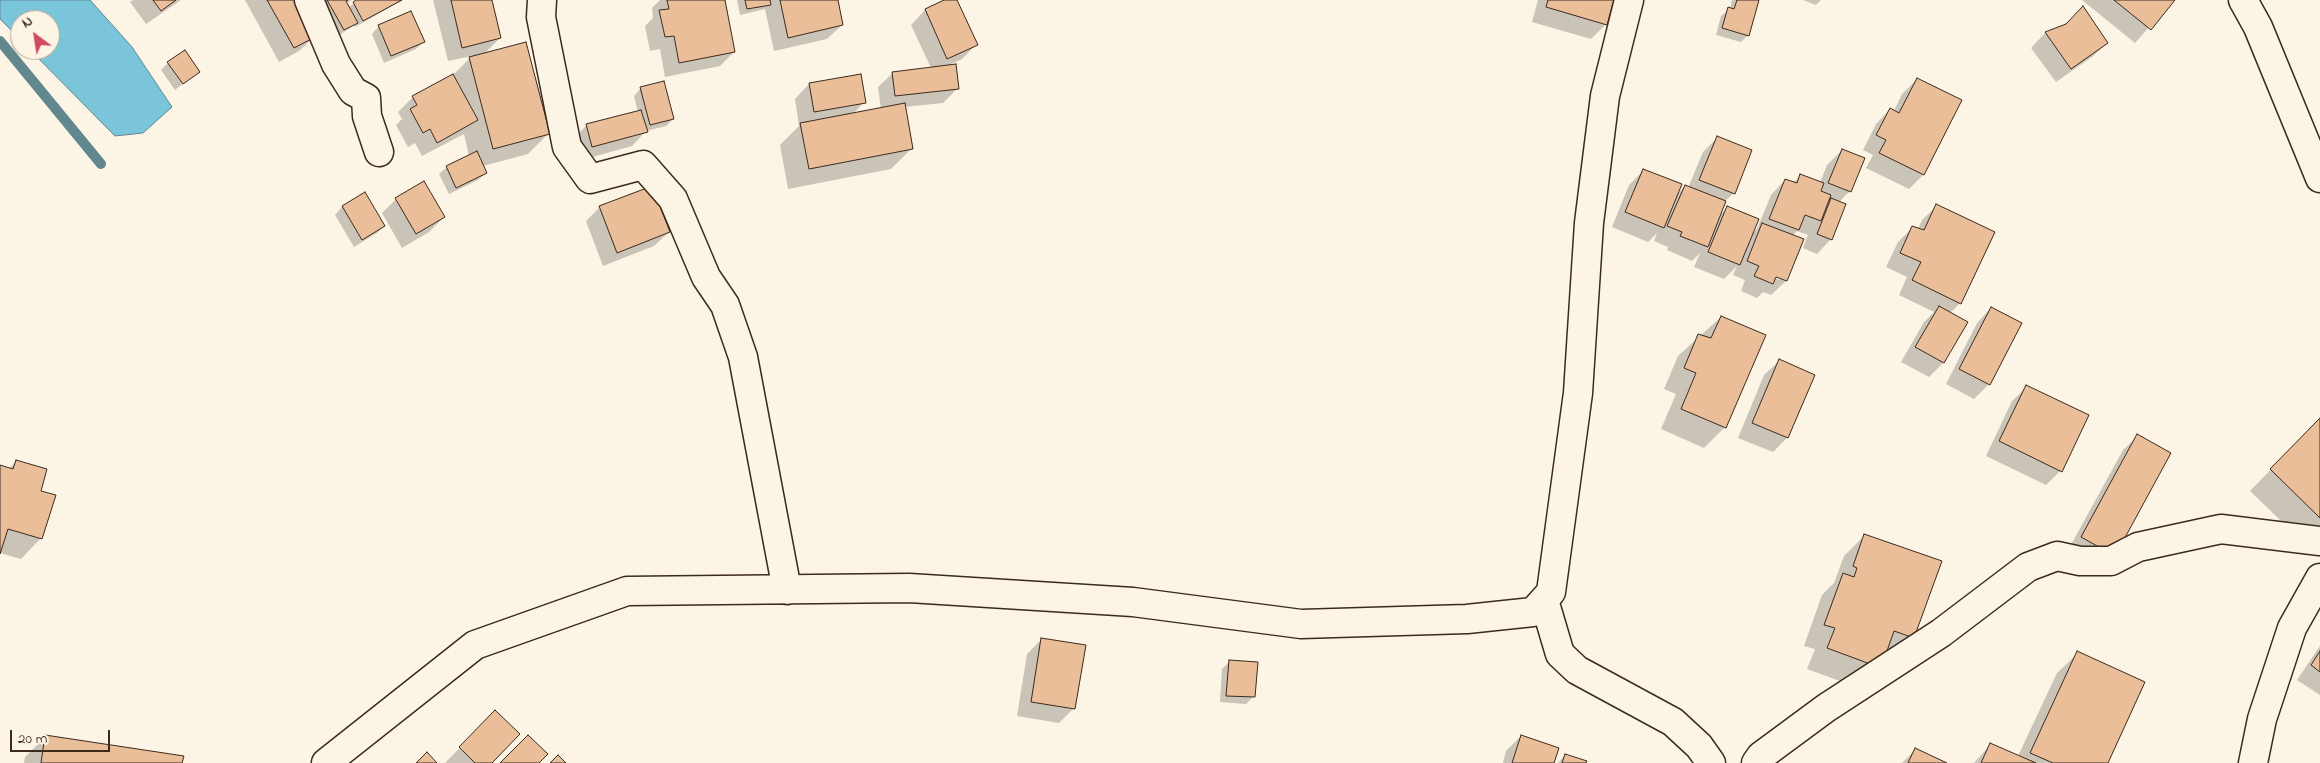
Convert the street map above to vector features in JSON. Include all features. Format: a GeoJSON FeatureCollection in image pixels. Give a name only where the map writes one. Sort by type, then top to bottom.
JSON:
{"type":"FeatureCollection","features":[{"type":"Feature","properties":{"kind":"street"},"geometry":{"type":"LineString","coordinates":[[309,0],[336,64],[353,91],[366,98],[367,116],[379,152]]}},
{"type":"Feature","properties":{"kind":"street"},"geometry":{"type":"LineString","coordinates":[[542,0],[541,18],[567,147],[590,179],[643,165],[673,199],[706,277],[725,305],[743,357],[787,590]]}},
{"type":"Feature","properties":{"kind":"street"},"geometry":{"type":"LineString","coordinates":[[326,763],[475,646],[626,591],[909,588],[1133,602],[1301,624],[1467,619],[1533,612],[1552,592],[1578,393],[1589,223],[1605,96],[1629,0]]}},
{"type":"Feature","properties":{"kind":"street"},"geometry":{"type":"LineString","coordinates":[[2243,0],[2258,27],[2320,178]]}},
{"type":"Feature","properties":{"kind":"street"},"geometry":{"type":"LineString","coordinates":[[1756,763],[1761,756],[1826,708],[1941,632],[2028,567],[2057,556],[2080,561],[2111,561],[2138,547],[2221,529],[2320,541]]}},
{"type":"Feature","properties":{"kind":"street"},"geometry":{"type":"LineString","coordinates":[[2253,763],[2262,719],[2292,628],[2320,578]]}},
{"type":"Feature","properties":{"kind":"street"},"geometry":{"type":"LineString","coordinates":[[1544,600],[1560,654],[1577,670],[1673,722],[1699,746],[1711,763]]}},
{"type":"Feature","properties":{"kind":"water"},"geometry":{"type":"Polygon","coordinates":[[[0,0],[90,0],[132,47],[172,107],[143,133],[115,136],[40,60],[60,60],[60,10],[10,10],[10,29],[0,19],[0,0]]]}},
{"type":"Feature","properties":{"kind":"building"},"geometry":{"type":"Polygon","coordinates":[[[153,0],[176,0],[161,11],[153,0]]]}},
{"type":"Feature","properties":{"kind":"building"},"geometry":{"type":"Polygon","coordinates":[[[267,0],[295,0],[315,37],[294,48],[267,0]]]}},
{"type":"Feature","properties":{"kind":"building"},"geometry":{"type":"Polygon","coordinates":[[[327,0],[348,0],[346,1],[358,23],[344,30],[327,0]]]}},
{"type":"Feature","properties":{"kind":"building"},"geometry":{"type":"Polygon","coordinates":[[[356,0],[402,0],[363,21],[353,2],[356,0]]]}},
{"type":"Feature","properties":{"kind":"building"},"geometry":{"type":"Polygon","coordinates":[[[451,0],[492,0],[501,38],[462,48],[451,0]]]}},
{"type":"Feature","properties":{"kind":"building"},"geometry":{"type":"Polygon","coordinates":[[[667,0],[725,0],[735,52],[679,63],[674,36],[665,37],[659,10],[669,9],[667,0]]]}},
{"type":"Feature","properties":{"kind":"building"},"geometry":{"type":"Polygon","coordinates":[[[745,0],[770,0],[771,5],[747,9],[745,0]]]}},
{"type":"Feature","properties":{"kind":"building"},"geometry":{"type":"Polygon","coordinates":[[[780,0],[838,0],[843,25],[788,38],[780,0]]]}},
{"type":"Feature","properties":{"kind":"building"},"geometry":{"type":"Polygon","coordinates":[[[944,0],[957,0],[978,45],[947,59],[925,9],[944,0]]]}},
{"type":"Feature","properties":{"kind":"building"},"geometry":{"type":"Polygon","coordinates":[[[1548,0],[1614,0],[1607,25],[1546,7],[1548,0]]]}},
{"type":"Feature","properties":{"kind":"building"},"geometry":{"type":"Polygon","coordinates":[[[1737,0],[1759,0],[1749,36],[1722,28],[1728,7],[1734,9],[1737,0]]]}},
{"type":"Feature","properties":{"kind":"building"},"geometry":{"type":"Polygon","coordinates":[[[2114,0],[2175,0],[2151,30],[2114,0]]]}},
{"type":"Feature","properties":{"kind":"building"},"geometry":{"type":"Polygon","coordinates":[[[2083,6],[2108,43],[2071,69],[2045,32],[2066,24],[2083,6]]]}},
{"type":"Feature","properties":{"kind":"building"},"geometry":{"type":"Polygon","coordinates":[[[411,11],[425,42],[391,56],[378,25],[411,11]]]}},
{"type":"Feature","properties":{"kind":"building"},"geometry":{"type":"Polygon","coordinates":[[[526,42],[550,134],[493,149],[469,57],[526,42]]]}},
{"type":"Feature","properties":{"kind":"building"},"geometry":{"type":"Polygon","coordinates":[[[185,50],[200,72],[183,84],[167,62],[185,50]]]}},
{"type":"Feature","properties":{"kind":"building"},"geometry":{"type":"Polygon","coordinates":[[[956,64],[959,89],[895,96],[892,72],[956,64]]]}},
{"type":"Feature","properties":{"kind":"building"},"geometry":{"type":"Polygon","coordinates":[[[453,74],[478,120],[437,143],[430,129],[423,133],[410,109],[417,105],[412,96],[453,74]]]}},
{"type":"Feature","properties":{"kind":"building"},"geometry":{"type":"Polygon","coordinates":[[[861,74],[866,103],[814,112],[809,83],[861,74]]]}},
{"type":"Feature","properties":{"kind":"building"},"geometry":{"type":"Polygon","coordinates":[[[1917,78],[1962,100],[1924,175],[1879,153],[1886,140],[1876,135],[1890,108],[1899,113],[1917,78]]]}},
{"type":"Feature","properties":{"kind":"building"},"geometry":{"type":"Polygon","coordinates":[[[664,81],[674,119],[650,125],[640,87],[664,81]]]}},
{"type":"Feature","properties":{"kind":"building"},"geometry":{"type":"Polygon","coordinates":[[[905,103],[913,149],[809,169],[800,123],[905,103]]]}},
{"type":"Feature","properties":{"kind":"building"},"geometry":{"type":"Polygon","coordinates":[[[641,110],[648,132],[592,147],[586,124],[641,110]]]}},
{"type":"Feature","properties":{"kind":"building"},"geometry":{"type":"Polygon","coordinates":[[[1717,136],[1752,150],[1735,194],[1699,180],[1717,136]]]}},
{"type":"Feature","properties":{"kind":"building"},"geometry":{"type":"Polygon","coordinates":[[[1842,149],[1865,158],[1851,192],[1828,183],[1842,149]]]}},
{"type":"Feature","properties":{"kind":"building"},"geometry":{"type":"Polygon","coordinates":[[[477,151],[487,173],[456,188],[446,166],[477,151]]]}},
{"type":"Feature","properties":{"kind":"building"},"geometry":{"type":"Polygon","coordinates":[[[1643,169],[1682,184],[1664,228],[1625,212],[1643,169]]]}},
{"type":"Feature","properties":{"kind":"building"},"geometry":{"type":"Polygon","coordinates":[[[1800,174],[1824,183],[1821,191],[1831,195],[1821,221],[1805,215],[1799,230],[1769,219],[1785,179],[1797,183],[1800,174]]]}},
{"type":"Feature","properties":{"kind":"building"},"geometry":{"type":"Polygon","coordinates":[[[424,181],[445,217],[416,234],[395,198],[424,181]]]}},
{"type":"Feature","properties":{"kind":"building"},"geometry":{"type":"Polygon","coordinates":[[[1685,185],[1726,201],[1708,247],[1680,236],[1682,232],[1667,226],[1685,185]]]}},
{"type":"Feature","properties":{"kind":"building"},"geometry":{"type":"Polygon","coordinates":[[[652,186],[670,232],[617,253],[599,206],[652,186]]]}},
{"type":"Feature","properties":{"kind":"building"},"geometry":{"type":"Polygon","coordinates":[[[365,192],[385,226],[362,240],[342,206],[365,192]]]}},
{"type":"Feature","properties":{"kind":"building"},"geometry":{"type":"Polygon","coordinates":[[[1831,198],[1846,204],[1832,240],[1817,234],[1831,198]]]}},
{"type":"Feature","properties":{"kind":"building"},"geometry":{"type":"Polygon","coordinates":[[[1936,204],[1995,232],[1961,304],[1912,280],[1921,262],[1900,253],[1912,226],[1924,230],[1936,204]]]}},
{"type":"Feature","properties":{"kind":"building"},"geometry":{"type":"Polygon","coordinates":[[[1727,206],[1759,219],[1740,265],[1708,252],[1727,206]]]}},
{"type":"Feature","properties":{"kind":"building"},"geometry":{"type":"Polygon","coordinates":[[[1762,223],[1804,239],[1787,281],[1776,277],[1773,284],[1754,276],[1759,266],[1747,261],[1762,223]]]}},
{"type":"Feature","properties":{"kind":"building"},"geometry":{"type":"Polygon","coordinates":[[[1939,306],[1968,322],[1944,363],[1915,347],[1939,306]]]}},
{"type":"Feature","properties":{"kind":"building"},"geometry":{"type":"Polygon","coordinates":[[[1991,307],[2022,323],[1990,385],[1959,369],[1991,307]]]}},
{"type":"Feature","properties":{"kind":"building"},"geometry":{"type":"Polygon","coordinates":[[[1721,316],[1766,335],[1726,428],[1681,409],[1696,373],[1684,368],[1698,334],[1711,338],[1721,316]]]}},
{"type":"Feature","properties":{"kind":"building"},"geometry":{"type":"Polygon","coordinates":[[[1779,359],[1815,375],[1788,438],[1752,423],[1779,359]]]}},
{"type":"Feature","properties":{"kind":"building"},"geometry":{"type":"Polygon","coordinates":[[[2026,385],[2089,415],[2062,472],[1999,441],[2026,385]]]}},
{"type":"Feature","properties":{"kind":"building"},"geometry":{"type":"Polygon","coordinates":[[[2320,418],[2320,518],[2270,469],[2320,418]]]}},
{"type":"Feature","properties":{"kind":"building"},"geometry":{"type":"Polygon","coordinates":[[[2137,434],[2171,453],[2115,556],[2081,537],[2137,434]]]}},
{"type":"Feature","properties":{"kind":"building"},"geometry":{"type":"Polygon","coordinates":[[[16,460],[47,469],[41,491],[56,495],[42,539],[8,529],[0,554],[0,465],[13,469],[16,460]]]}},
{"type":"Feature","properties":{"kind":"building"},"geometry":{"type":"Polygon","coordinates":[[[1864,534],[1942,561],[1914,638],[1894,631],[1881,668],[1827,648],[1835,628],[1824,625],[1843,573],[1854,577],[1857,568],[1853,566],[1864,534]]]}},
{"type":"Feature","properties":{"kind":"building"},"geometry":{"type":"Polygon","coordinates":[[[1041,638],[1086,645],[1075,709],[1031,702],[1041,638]]]}},
{"type":"Feature","properties":{"kind":"building"},"geometry":{"type":"Polygon","coordinates":[[[2077,651],[2145,682],[2108,763],[2053,763],[2030,753],[2077,651]]]}},
{"type":"Feature","properties":{"kind":"building"},"geometry":{"type":"Polygon","coordinates":[[[2320,651],[2320,672],[2311,665],[2320,651]]]}},
{"type":"Feature","properties":{"kind":"building"},"geometry":{"type":"Polygon","coordinates":[[[1229,660],[1258,662],[1255,697],[1226,696],[1229,660]]]}},
{"type":"Feature","properties":{"kind":"building"},"geometry":{"type":"Polygon","coordinates":[[[495,710],[520,734],[492,763],[475,763],[459,747],[495,710]]]}},
{"type":"Feature","properties":{"kind":"building"},"geometry":{"type":"Polygon","coordinates":[[[45,735],[184,756],[182,763],[41,763],[45,735]]]}},
{"type":"Feature","properties":{"kind":"building"},"geometry":{"type":"Polygon","coordinates":[[[528,735],[548,754],[539,763],[500,763],[528,735]]]}},
{"type":"Feature","properties":{"kind":"building"},"geometry":{"type":"Polygon","coordinates":[[[1521,735],[1559,748],[1554,763],[1512,763],[1521,735]]]}},
{"type":"Feature","properties":{"kind":"building"},"geometry":{"type":"Polygon","coordinates":[[[1990,743],[2036,763],[1981,763],[1990,743]]]}},
{"type":"Feature","properties":{"kind":"building"},"geometry":{"type":"Polygon","coordinates":[[[1915,748],[1947,763],[1908,763],[1915,748]]]}},
{"type":"Feature","properties":{"kind":"building"},"geometry":{"type":"Polygon","coordinates":[[[427,752],[437,763],[416,763],[427,752]]]}},
{"type":"Feature","properties":{"kind":"building"},"geometry":{"type":"Polygon","coordinates":[[[1565,754],[1587,761],[1586,763],[1562,763],[1565,754]]]}},
{"type":"Feature","properties":{"kind":"building"},"geometry":{"type":"Polygon","coordinates":[[[558,755],[566,763],[550,763],[558,755]]]}},
{"type":"Feature","properties":{"kind":"waterway"},"geometry":{"type":"LineString","coordinates":[[0,41],[101,164]]}}]}
